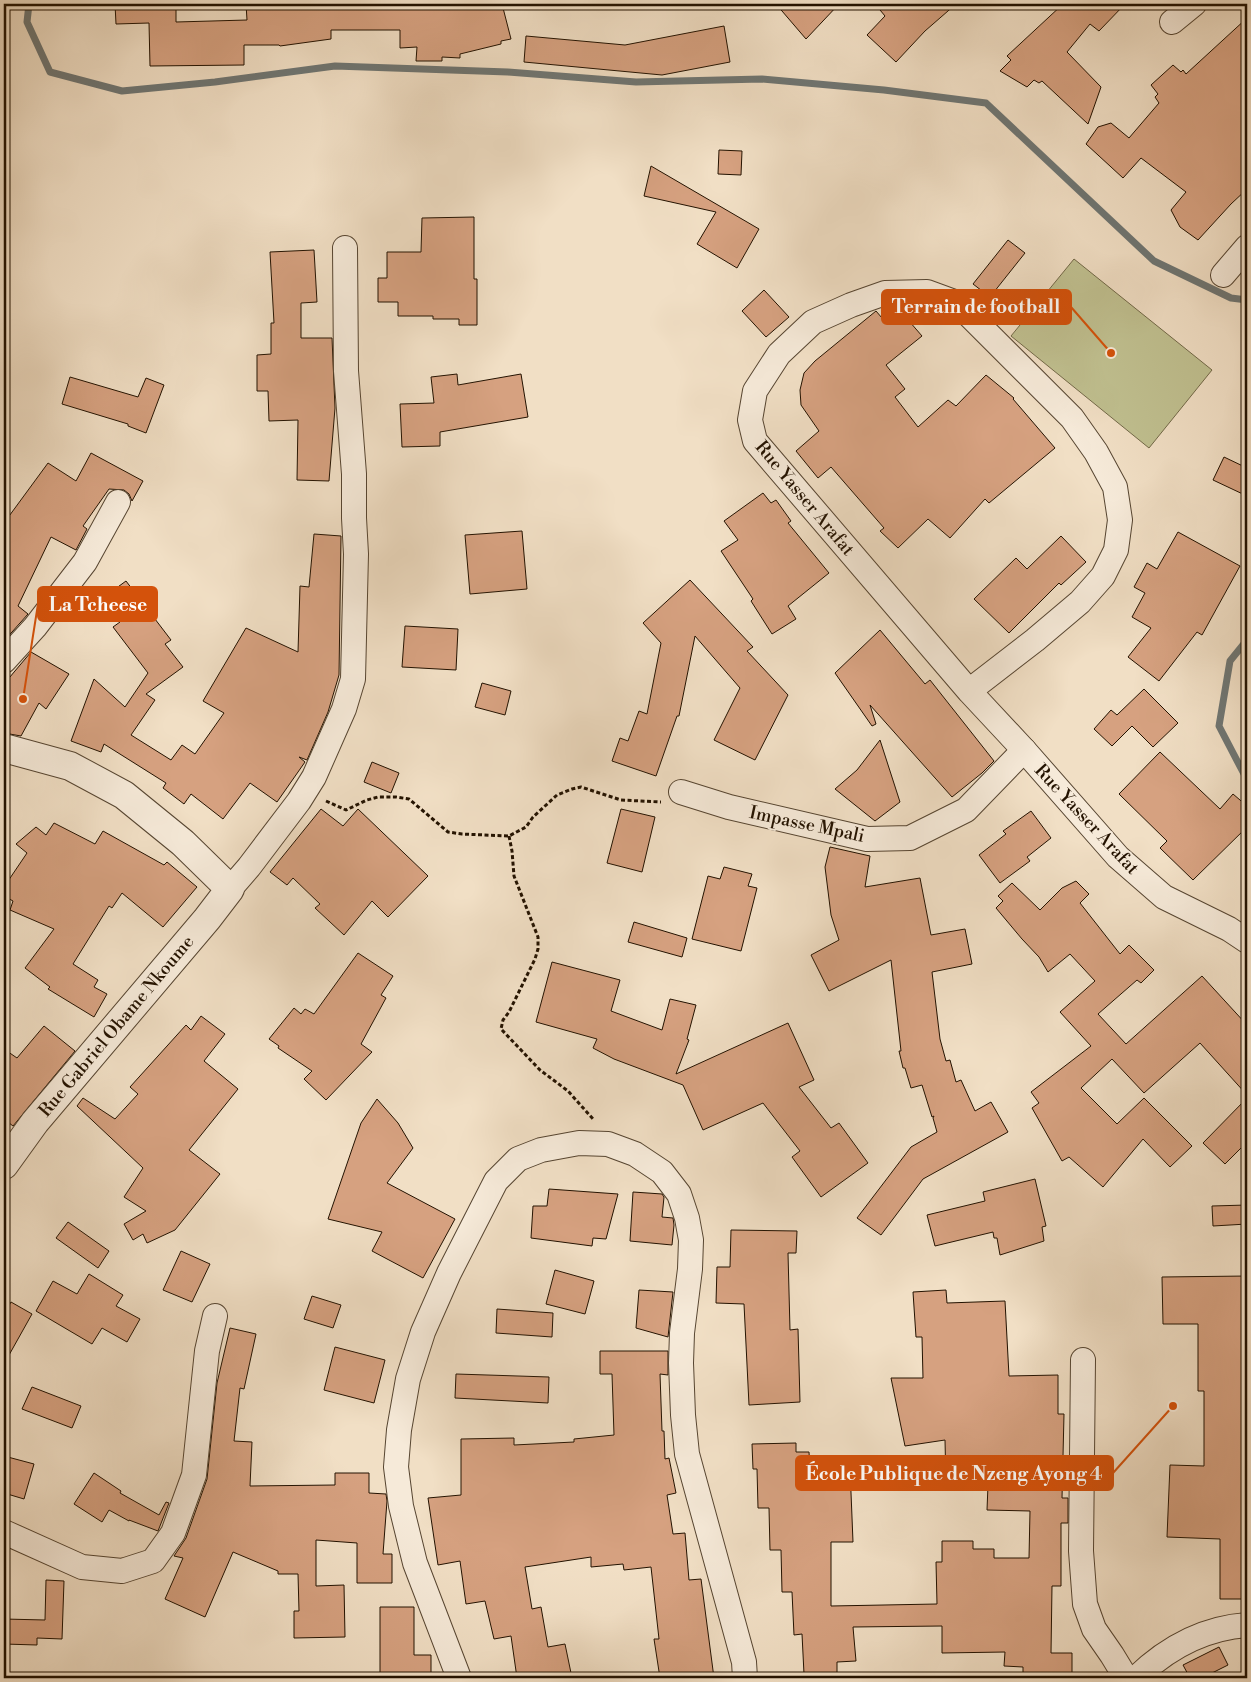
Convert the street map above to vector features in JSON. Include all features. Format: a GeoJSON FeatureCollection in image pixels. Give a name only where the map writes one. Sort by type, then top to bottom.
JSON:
{"type":"FeatureCollection","features":[{"type":"Feature","properties":{"kind":"street"},"geometry":{"type":"LineString","coordinates":[[1172,22],[1194,4]]}},
{"type":"Feature","properties":{"kind":"street"},"geometry":{"type":"LineString","coordinates":[[4,748],[70,766],[124,796],[183,843],[230,888],[249,867],[306,789],[318,770],[334,734],[353,679],[356,554],[354,474],[346,371],[345,248]]}},
{"type":"Feature","properties":{"kind":"street"},"geometry":{"type":"LineString","coordinates":[[1223,275],[1247,248]]}},
{"type":"Feature","properties":{"kind":"street","name":"Rue Yasser Arafat"},"geometry":{"type":"LineString","coordinates":[[969,691],[1080,602],[1103,576],[1116,550],[1120,520],[1115,487],[1096,452],[1072,418],[957,303],[927,292],[885,293],[851,305],[813,322],[779,354],[755,391],[750,420],[755,441],[969,691],[1024,750],[1118,857],[1164,897],[1229,929],[1247,941]]}},
{"type":"Feature","properties":{"kind":"street"},"geometry":{"type":"LineString","coordinates":[[4,661],[36,627],[85,562],[118,502]]}},
{"type":"Feature","properties":{"kind":"street","name":"Impasse Mpali"},"geometry":{"type":"LineString","coordinates":[[673,797],[729,807],[867,839],[910,838],[966,810],[1024,750]]}},
{"type":"Feature","properties":{"kind":"street","name":"Rue Gabriel Obame Nkoume"},"geometry":{"type":"LineString","coordinates":[[4,1165],[35,1122],[207,919],[230,888]]}},
{"type":"Feature","properties":{"kind":"street"},"geometry":{"type":"LineString","coordinates":[[459,1678],[414,1563],[401,1506],[396,1467],[399,1430],[408,1379],[423,1332],[449,1272],[496,1181],[518,1159],[541,1150],[580,1143],[608,1144],[635,1154],[662,1172],[679,1194],[687,1218],[691,1240],[690,1269],[682,1333],[681,1363],[686,1444],[694,1481],[744,1662],[746,1678]]}},
{"type":"Feature","properties":{"kind":"street"},"geometry":{"type":"LineString","coordinates":[[4,1532],[82,1567],[122,1571],[153,1561],[173,1533],[194,1475],[208,1351],[215,1316]]}},
{"type":"Feature","properties":{"kind":"street"},"geometry":{"type":"LineString","coordinates":[[1083,1360],[1081,1551],[1084,1604],[1094,1629],[1126,1678]]}},
{"type":"Feature","properties":{"kind":"street"},"geometry":{"type":"LineString","coordinates":[[1136,1678],[1152,1662],[1192,1638],[1213,1630],[1247,1625]]}},
{"type":"Feature","properties":{"kind":"path"},"geometry":{"type":"LineString","coordinates":[[306,789],[328,803],[346,810],[366,800],[378,797],[409,799],[448,832],[492,836],[509,836],[526,827],[533,817],[557,796],[581,787],[621,800],[673,797]]}},
{"type":"Feature","properties":{"kind":"path"},"geometry":{"type":"LineString","coordinates":[[509,836],[514,876],[538,937],[538,949],[509,1012],[503,1020],[501,1029],[540,1070],[568,1091],[592,1118],[608,1144]]}},
{"type":"Feature","properties":{"kind":"green space"},"geometry":{"type":"Polygon","coordinates":[[[1074,259],[1212,370],[1149,448],[1011,336],[1074,259]]]}},
{"type":"Feature","properties":{"kind":"building"},"geometry":{"type":"Polygon","coordinates":[[[115,4],[176,4],[176,22],[247,20],[246,4],[301,4],[301,9],[340,7],[340,4],[502,4],[511,39],[501,41],[501,44],[460,54],[460,58],[442,57],[442,61],[416,61],[417,47],[400,48],[400,30],[331,30],[331,39],[280,46],[244,45],[244,65],[150,66],[149,23],[116,24],[115,4]]]}},
{"type":"Feature","properties":{"kind":"building"},"geometry":{"type":"Polygon","coordinates":[[[776,4],[839,4],[806,39],[776,4]]]}},
{"type":"Feature","properties":{"kind":"building"},"geometry":{"type":"Polygon","coordinates":[[[875,4],[956,4],[925,31],[896,62],[867,35],[885,16],[875,4]]]}},
{"type":"Feature","properties":{"kind":"building"},"geometry":{"type":"Polygon","coordinates":[[[1063,4],[1125,4],[1099,31],[1090,24],[1067,52],[1101,87],[1088,124],[1042,81],[1039,83],[1034,80],[1027,87],[1000,71],[1011,60],[1007,56],[1063,4]]]}},
{"type":"Feature","properties":{"kind":"building"},"geometry":{"type":"Polygon","coordinates":[[[1247,18],[1247,189],[1198,240],[1180,227],[1171,210],[1186,192],[1141,158],[1123,178],[1086,144],[1098,127],[1111,123],[1129,138],[1159,103],[1155,97],[1158,94],[1151,85],[1173,65],[1181,72],[1183,70],[1186,74],[1247,18]]]}},
{"type":"Feature","properties":{"kind":"building"},"geometry":{"type":"Polygon","coordinates":[[[724,26],[730,62],[662,75],[524,62],[526,36],[625,45],[724,26]]]}},
{"type":"Feature","properties":{"kind":"building"},"geometry":{"type":"Polygon","coordinates":[[[719,150],[742,151],[741,175],[718,174],[719,150]]]}},
{"type":"Feature","properties":{"kind":"building"},"geometry":{"type":"Polygon","coordinates":[[[651,166],[759,229],[737,268],[697,244],[716,212],[644,196],[651,166]]]}},
{"type":"Feature","properties":{"kind":"building"},"geometry":{"type":"Polygon","coordinates":[[[474,217],[474,279],[477,279],[477,325],[459,325],[459,319],[433,319],[433,316],[398,316],[398,302],[378,302],[378,278],[387,278],[387,252],[421,252],[422,218],[474,217]]]}},
{"type":"Feature","properties":{"kind":"building"},"geometry":{"type":"Polygon","coordinates":[[[1008,240],[1025,253],[990,297],[973,284],[1008,240]]]}},
{"type":"Feature","properties":{"kind":"building"},"geometry":{"type":"Polygon","coordinates":[[[314,250],[317,302],[301,303],[301,338],[332,338],[335,408],[329,481],[297,480],[298,420],[269,421],[268,391],[257,391],[257,355],[271,354],[271,323],[274,323],[270,252],[314,250]]]}},
{"type":"Feature","properties":{"kind":"building"},"geometry":{"type":"Polygon","coordinates":[[[764,290],[789,317],[766,337],[742,311],[764,290]]]}},
{"type":"Feature","properties":{"kind":"building"},"geometry":{"type":"Polygon","coordinates":[[[891,310],[898,318],[903,314],[922,336],[886,365],[905,389],[895,397],[918,427],[948,400],[956,406],[986,375],[1014,398],[1055,448],[989,503],[985,499],[950,538],[928,519],[898,548],[880,531],[884,528],[831,467],[818,478],[796,451],[819,431],[801,405],[800,390],[804,373],[815,361],[876,311],[882,318],[891,310]]]}},
{"type":"Feature","properties":{"kind":"building"},"geometry":{"type":"Polygon","coordinates":[[[457,374],[458,385],[521,374],[528,417],[440,432],[440,446],[402,447],[400,404],[434,403],[431,377],[457,374]]]}},
{"type":"Feature","properties":{"kind":"building"},"geometry":{"type":"Polygon","coordinates":[[[70,377],[138,397],[146,378],[164,385],[146,433],[128,426],[128,424],[62,404],[70,377]]]}},
{"type":"Feature","properties":{"kind":"building"},"geometry":{"type":"Polygon","coordinates":[[[91,453],[143,481],[132,501],[129,494],[124,490],[109,489],[83,526],[87,529],[76,550],[51,537],[18,606],[28,614],[4,641],[4,523],[48,463],[76,481],[91,453]]]}},
{"type":"Feature","properties":{"kind":"building"},"geometry":{"type":"Polygon","coordinates":[[[1224,457],[1247,468],[1247,496],[1213,480],[1224,457]]]}},
{"type":"Feature","properties":{"kind":"building"},"geometry":{"type":"Polygon","coordinates":[[[763,493],[771,503],[776,500],[791,521],[788,523],[829,573],[788,606],[796,619],[772,634],[751,601],[753,599],[721,551],[738,540],[724,521],[763,493]]]}},
{"type":"Feature","properties":{"kind":"building"},"geometry":{"type":"Polygon","coordinates":[[[522,531],[527,589],[470,594],[465,535],[522,531]]]}},
{"type":"Feature","properties":{"kind":"building"},"geometry":{"type":"Polygon","coordinates":[[[1178,532],[1240,566],[1202,635],[1197,632],[1159,681],[1128,657],[1151,628],[1132,617],[1145,593],[1134,587],[1147,563],[1157,569],[1178,532]]]}},
{"type":"Feature","properties":{"kind":"building"},"geometry":{"type":"Polygon","coordinates":[[[314,534],[341,536],[339,675],[328,712],[307,760],[299,757],[305,762],[277,802],[250,783],[223,819],[191,794],[184,804],[163,788],[166,783],[104,744],[101,752],[71,741],[94,679],[125,707],[148,673],[113,627],[120,622],[117,618],[120,610],[100,600],[126,581],[171,640],[165,644],[183,667],[146,694],[155,700],[131,735],[171,760],[182,745],[195,754],[224,713],[203,701],[246,628],[298,652],[300,586],[309,587],[314,534]]]}},
{"type":"Feature","properties":{"kind":"building"},"geometry":{"type":"Polygon","coordinates":[[[1061,536],[1086,562],[1061,585],[1059,583],[1009,633],[974,599],[1016,558],[1027,569],[1061,536]]]}},
{"type":"Feature","properties":{"kind":"building"},"geometry":{"type":"Polygon","coordinates":[[[690,580],[753,647],[747,651],[788,695],[755,760],[714,740],[740,688],[695,636],[679,716],[677,716],[656,776],[612,761],[620,738],[628,741],[639,711],[647,714],[661,643],[643,623],[690,580]]]}},
{"type":"Feature","properties":{"kind":"building"},"geometry":{"type":"Polygon","coordinates":[[[405,626],[458,629],[456,670],[402,667],[405,626]]]}},
{"type":"Feature","properties":{"kind":"building"},"geometry":{"type":"Polygon","coordinates":[[[880,630],[925,684],[930,680],[994,761],[952,797],[870,705],[876,724],[872,726],[835,673],[880,630]]]}},
{"type":"Feature","properties":{"kind":"building"},"geometry":{"type":"Polygon","coordinates":[[[31,652],[69,674],[46,709],[39,703],[21,736],[4,733],[4,684],[31,652]]]}},
{"type":"Feature","properties":{"kind":"building"},"geometry":{"type":"Polygon","coordinates":[[[482,683],[511,691],[505,715],[475,707],[482,683]]]}},
{"type":"Feature","properties":{"kind":"building"},"geometry":{"type":"Polygon","coordinates":[[[1144,689],[1178,723],[1153,747],[1132,726],[1112,746],[1094,729],[1111,710],[1117,715],[1144,689]]]}},
{"type":"Feature","properties":{"kind":"building"},"geometry":{"type":"Polygon","coordinates":[[[880,740],[900,802],[875,821],[835,789],[857,770],[880,740]]]}},
{"type":"Feature","properties":{"kind":"building"},"geometry":{"type":"Polygon","coordinates":[[[1160,752],[1220,809],[1233,794],[1247,806],[1247,827],[1193,880],[1160,848],[1167,841],[1119,794],[1160,752]]]}},
{"type":"Feature","properties":{"kind":"building"},"geometry":{"type":"Polygon","coordinates":[[[372,762],[399,773],[391,793],[364,782],[372,762]]]}},
{"type":"Feature","properties":{"kind":"building"},"geometry":{"type":"Polygon","coordinates":[[[321,809],[343,826],[358,809],[428,876],[388,917],[372,901],[344,935],[315,908],[320,904],[293,878],[287,885],[270,872],[321,809]]]}},
{"type":"Feature","properties":{"kind":"building"},"geometry":{"type":"Polygon","coordinates":[[[621,809],[655,817],[642,872],[607,863],[621,809]]]}},
{"type":"Feature","properties":{"kind":"building"},"geometry":{"type":"Polygon","coordinates":[[[1031,811],[1051,838],[1027,857],[1030,861],[1000,883],[979,855],[1006,834],[1003,831],[1031,811]]]}},
{"type":"Feature","properties":{"kind":"building"},"geometry":{"type":"Polygon","coordinates":[[[54,823],[95,844],[103,831],[164,865],[167,862],[197,887],[163,927],[122,893],[112,908],[109,906],[73,964],[98,980],[94,987],[107,994],[94,1017],[48,989],[50,987],[25,968],[54,929],[10,910],[13,901],[4,896],[4,887],[27,853],[16,844],[36,827],[46,835],[54,823]]]}},
{"type":"Feature","properties":{"kind":"building"},"geometry":{"type":"Polygon","coordinates":[[[830,847],[870,856],[865,887],[920,878],[931,935],[965,929],[972,964],[932,972],[940,1039],[946,1061],[950,1060],[956,1082],[961,1080],[975,1111],[991,1102],[1008,1132],[923,1179],[881,1235],[857,1218],[911,1147],[937,1132],[934,1116],[932,1117],[922,1085],[911,1088],[905,1068],[903,1068],[899,1051],[901,1051],[891,960],[829,991],[811,955],[839,940],[831,915],[825,867],[830,847]]]}},
{"type":"Feature","properties":{"kind":"building"},"geometry":{"type":"Polygon","coordinates":[[[724,867],[752,874],[748,886],[757,888],[741,951],[692,939],[708,876],[720,879],[724,867]]]}},
{"type":"Feature","properties":{"kind":"building"},"geometry":{"type":"Polygon","coordinates":[[[1076,881],[1089,894],[1080,903],[1120,954],[1129,945],[1154,970],[1141,983],[1137,980],[1098,1014],[1126,1044],[1202,976],[1247,1025],[1247,1095],[1200,1043],[1144,1093],[1112,1059],[1081,1088],[1117,1124],[1144,1098],[1192,1146],[1170,1167],[1143,1139],[1103,1187],[1069,1157],[1062,1161],[1032,1108],[1039,1103],[1031,1092],[1091,1046],[1060,1012],[1095,981],[1070,954],[1048,972],[1039,957],[996,908],[1003,901],[998,896],[1012,883],[1040,910],[1062,888],[1076,881]]]}},
{"type":"Feature","properties":{"kind":"building"},"geometry":{"type":"Polygon","coordinates":[[[634,922],[687,938],[682,957],[628,942],[634,922]]]}},
{"type":"Feature","properties":{"kind":"building"},"geometry":{"type":"Polygon","coordinates":[[[358,953],[393,976],[381,995],[386,998],[361,1044],[372,1052],[326,1100],[304,1079],[312,1071],[278,1048],[279,1046],[269,1039],[294,1008],[301,1014],[305,1009],[314,1014],[358,953]]]}},
{"type":"Feature","properties":{"kind":"building"},"geometry":{"type":"Polygon","coordinates":[[[552,962],[620,980],[611,1011],[662,1030],[670,999],[696,1005],[687,1039],[689,1040],[676,1074],[788,1023],[814,1080],[799,1087],[831,1128],[839,1123],[868,1163],[821,1197],[792,1157],[800,1151],[763,1103],[703,1130],[683,1085],[614,1059],[593,1048],[597,1039],[536,1022],[552,962]]]}},
{"type":"Feature","properties":{"kind":"building"},"geometry":{"type":"Polygon","coordinates":[[[201,1016],[225,1034],[204,1061],[238,1089],[189,1150],[220,1174],[175,1230],[147,1243],[143,1234],[133,1240],[124,1224],[146,1211],[124,1197],[143,1168],[77,1106],[83,1098],[115,1119],[138,1094],[130,1087],[186,1025],[191,1030],[201,1016]]]}},
{"type":"Feature","properties":{"kind":"building"},"geometry":{"type":"Polygon","coordinates":[[[44,1026],[75,1051],[13,1126],[4,1119],[4,1049],[17,1058],[44,1026]]]}},
{"type":"Feature","properties":{"kind":"building"},"geometry":{"type":"Polygon","coordinates":[[[1247,1098],[1247,1142],[1225,1164],[1203,1143],[1247,1098]]]}},
{"type":"Feature","properties":{"kind":"building"},"geometry":{"type":"Polygon","coordinates":[[[377,1099],[398,1123],[413,1148],[387,1183],[455,1219],[423,1278],[372,1251],[382,1232],[328,1219],[361,1123],[377,1099]]]}},
{"type":"Feature","properties":{"kind":"building"},"geometry":{"type":"Polygon","coordinates":[[[1035,1179],[1046,1226],[1042,1227],[1044,1241],[1000,1255],[997,1238],[994,1238],[993,1232],[935,1246],[927,1215],[985,1201],[983,1192],[1035,1179]]]}},
{"type":"Feature","properties":{"kind":"building"},"geometry":{"type":"Polygon","coordinates":[[[549,1189],[618,1194],[606,1239],[593,1238],[592,1246],[531,1238],[533,1206],[547,1206],[549,1189]]]}},
{"type":"Feature","properties":{"kind":"building"},"geometry":{"type":"Polygon","coordinates":[[[633,1192],[662,1194],[664,1197],[662,1217],[673,1218],[672,1245],[630,1241],[633,1192]]]}},
{"type":"Feature","properties":{"kind":"building"},"geometry":{"type":"Polygon","coordinates":[[[1247,1205],[1247,1224],[1213,1226],[1212,1206],[1247,1205]]]}},
{"type":"Feature","properties":{"kind":"building"},"geometry":{"type":"Polygon","coordinates":[[[68,1222],[109,1251],[98,1268],[56,1238],[68,1222]]]}},
{"type":"Feature","properties":{"kind":"building"},"geometry":{"type":"Polygon","coordinates":[[[731,1230],[797,1231],[796,1253],[788,1253],[790,1330],[798,1329],[800,1402],[749,1405],[744,1304],[716,1303],[717,1267],[730,1267],[731,1230]]]}},
{"type":"Feature","properties":{"kind":"building"},"geometry":{"type":"Polygon","coordinates":[[[181,1251],[210,1264],[192,1302],[163,1290],[181,1251]]]}},
{"type":"Feature","properties":{"kind":"building"},"geometry":{"type":"Polygon","coordinates":[[[555,1270],[594,1281],[585,1314],[546,1304],[555,1270]]]}},
{"type":"Feature","properties":{"kind":"building"},"geometry":{"type":"Polygon","coordinates":[[[89,1274],[123,1295],[116,1306],[140,1319],[127,1342],[102,1328],[92,1344],[36,1311],[53,1281],[77,1294],[89,1274]]]}},
{"type":"Feature","properties":{"kind":"building"},"geometry":{"type":"Polygon","coordinates":[[[1247,1276],[1247,1599],[1220,1599],[1220,1539],[1167,1537],[1170,1465],[1204,1466],[1204,1391],[1198,1391],[1198,1324],[1163,1324],[1162,1277],[1247,1276]]]}},
{"type":"Feature","properties":{"kind":"building"},"geometry":{"type":"Polygon","coordinates":[[[639,1290],[673,1292],[668,1337],[636,1328],[639,1290]]]}},
{"type":"Feature","properties":{"kind":"building"},"geometry":{"type":"Polygon","coordinates":[[[946,1290],[947,1303],[1005,1301],[1009,1376],[1058,1375],[1058,1414],[1064,1414],[1062,1498],[1068,1498],[1068,1523],[1061,1523],[1061,1586],[1052,1586],[1051,1653],[1072,1653],[1072,1678],[1023,1678],[1023,1667],[1004,1666],[1005,1652],[942,1653],[942,1626],[853,1627],[856,1661],[837,1662],[837,1673],[804,1674],[802,1634],[794,1635],[792,1592],[782,1592],[781,1550],[770,1550],[769,1508],[758,1508],[757,1469],[753,1469],[752,1444],[796,1443],[796,1452],[809,1452],[810,1469],[850,1468],[853,1542],[831,1542],[831,1606],[937,1604],[936,1562],[942,1562],[942,1541],[973,1541],[973,1549],[994,1549],[994,1558],[1029,1558],[1030,1511],[987,1510],[988,1485],[946,1485],[945,1440],[905,1446],[891,1378],[923,1378],[922,1337],[916,1337],[913,1292],[946,1290]]]}},
{"type":"Feature","properties":{"kind":"building"},"geometry":{"type":"Polygon","coordinates":[[[312,1296],[341,1305],[333,1328],[304,1319],[312,1296]]]}},
{"type":"Feature","properties":{"kind":"building"},"geometry":{"type":"Polygon","coordinates":[[[11,1302],[32,1314],[4,1364],[4,1314],[11,1302]]]}},
{"type":"Feature","properties":{"kind":"building"},"geometry":{"type":"Polygon","coordinates":[[[497,1309],[553,1313],[552,1337],[496,1333],[497,1309]]]}},
{"type":"Feature","properties":{"kind":"building"},"geometry":{"type":"Polygon","coordinates":[[[230,1328],[256,1334],[244,1389],[240,1388],[234,1441],[252,1442],[250,1486],[335,1485],[335,1473],[369,1473],[369,1493],[386,1494],[383,1554],[392,1554],[392,1583],[357,1583],[357,1543],[316,1540],[316,1586],[344,1585],[345,1637],[294,1638],[294,1611],[299,1611],[298,1574],[278,1574],[278,1571],[233,1552],[205,1617],[165,1599],[183,1558],[174,1556],[186,1538],[207,1479],[217,1383],[230,1328]]]}},
{"type":"Feature","properties":{"kind":"building"},"geometry":{"type":"Polygon","coordinates":[[[335,1347],[385,1360],[374,1403],[324,1390],[335,1347]]]}},
{"type":"Feature","properties":{"kind":"building"},"geometry":{"type":"Polygon","coordinates":[[[600,1351],[668,1351],[668,1375],[660,1374],[662,1431],[664,1431],[665,1459],[669,1458],[676,1493],[667,1495],[673,1534],[685,1533],[689,1580],[701,1579],[714,1678],[660,1678],[654,1639],[659,1639],[651,1567],[624,1570],[623,1564],[591,1567],[591,1557],[525,1567],[532,1609],[541,1607],[548,1647],[565,1644],[571,1673],[517,1678],[511,1636],[494,1639],[485,1601],[466,1604],[460,1561],[438,1565],[428,1498],[461,1495],[461,1439],[514,1438],[514,1445],[574,1442],[574,1439],[614,1435],[612,1374],[600,1374],[600,1351]]]}},
{"type":"Feature","properties":{"kind":"building"},"geometry":{"type":"Polygon","coordinates":[[[456,1374],[549,1377],[548,1403],[455,1398],[456,1374]]]}},
{"type":"Feature","properties":{"kind":"building"},"geometry":{"type":"Polygon","coordinates":[[[32,1387],[81,1406],[72,1428],[22,1409],[32,1387]]]}},
{"type":"Feature","properties":{"kind":"building"},"geometry":{"type":"Polygon","coordinates":[[[4,1456],[34,1464],[24,1499],[4,1493],[4,1456]]]}},
{"type":"Feature","properties":{"kind":"building"},"geometry":{"type":"Polygon","coordinates":[[[94,1473],[121,1491],[120,1493],[159,1515],[166,1502],[169,1503],[158,1531],[129,1521],[109,1510],[102,1522],[74,1504],[94,1473]]]}},
{"type":"Feature","properties":{"kind":"building"},"geometry":{"type":"Polygon","coordinates":[[[46,1580],[64,1581],[62,1639],[37,1638],[37,1645],[4,1644],[4,1619],[45,1620],[46,1580]]]}},
{"type":"Feature","properties":{"kind":"building"},"geometry":{"type":"Polygon","coordinates":[[[380,1607],[414,1607],[414,1655],[431,1655],[431,1678],[380,1678],[380,1607]]]}},
{"type":"Feature","properties":{"kind":"building"},"geometry":{"type":"Polygon","coordinates":[[[1219,1647],[1228,1665],[1202,1678],[1190,1678],[1183,1665],[1219,1647]]]}},
{"type":"Feature","properties":{"kind":"waterway"},"geometry":{"type":"LineString","coordinates":[[29,4],[27,22],[50,72],[122,91],[215,82],[335,66],[508,72],[636,82],[762,79],[884,90],[986,103],[1154,261],[1231,298],[1247,300]]}},
{"type":"Feature","properties":{"kind":"waterway"},"geometry":{"type":"LineString","coordinates":[[1247,640],[1230,661],[1219,726],[1244,774],[1247,774]]}},
{"type":"Feature","properties":{"kind":"place","name":"Terrain de football"},"geometry":{"type":"Point","coordinates":[1111,353]}},
{"type":"Feature","properties":{"kind":"place","name":"La Tcheese"},"geometry":{"type":"Point","coordinates":[23,699]}},
{"type":"Feature","properties":{"kind":"place","name":"École Publique de Nzeng Ayong 4"},"geometry":{"type":"Point","coordinates":[1173,1406]}}]}
